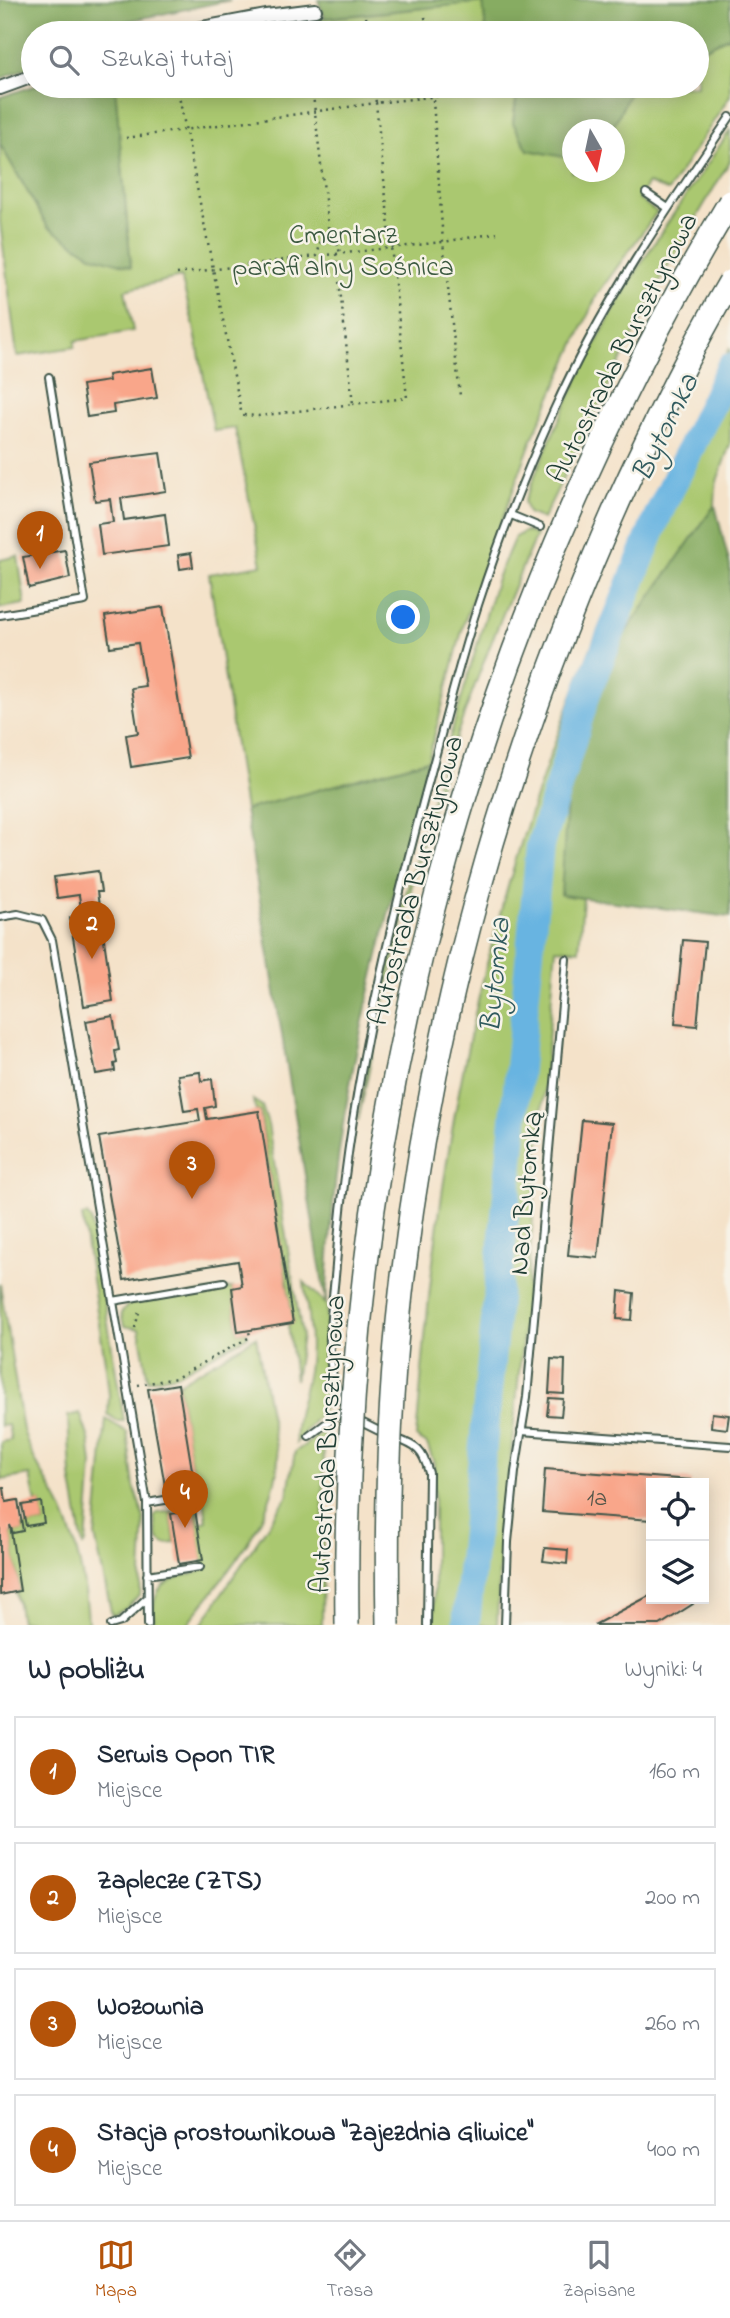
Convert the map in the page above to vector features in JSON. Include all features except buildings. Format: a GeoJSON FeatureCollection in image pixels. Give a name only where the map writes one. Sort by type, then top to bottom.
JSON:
{"type":"FeatureCollection","features":[{"type":"Feature","properties":{"kind":"highway","name":"Autostrada Bursztynowa"},"geometry":{"type":"LineString","coordinates":[[348,1625],[351,1435],[363,1283],[393,1085],[416,971],[438,886],[489,720],[536,590],[628,388],[682,281],[730,202]]}},
{"type":"Feature","properties":{"kind":"highway"},"geometry":{"type":"LineString","coordinates":[[388,1625],[387,1494],[398,1321],[424,1131],[457,972],[507,793],[579,592],[657,419],[730,282]]}},
{"type":"Feature","properties":{"kind":"street"},"geometry":{"type":"LineString","coordinates":[[239,21],[315,10]]}},
{"type":"Feature","properties":{"kind":"street"},"geometry":{"type":"LineString","coordinates":[[0,88],[21,80]]}},
{"type":"Feature","properties":{"kind":"lane"},"geometry":{"type":"LineString","coordinates":[[427,1625],[430,1497],[429,1473],[424,1456],[412,1444],[353,1417],[340,1398],[333,1373],[330,1345],[340,1217],[363,1057],[403,879],[449,704],[478,604],[511,515],[553,412],[598,319],[668,208],[730,117]]}},
{"type":"Feature","properties":{"kind":"lane"},"geometry":{"type":"LineString","coordinates":[[646,192],[668,208]]}},
{"type":"Feature","properties":{"kind":"lane"},"geometry":{"type":"LineString","coordinates":[[0,615],[85,600],[49,377]]}},
{"type":"Feature","properties":{"kind":"lane"},"geometry":{"type":"LineString","coordinates":[[511,515],[540,527]]}},
{"type":"Feature","properties":{"kind":"lane"},"geometry":{"type":"LineString","coordinates":[[0,917],[18,914],[42,920],[52,940],[147,1503],[148,1625]]}},
{"type":"Feature","properties":{"kind":"lane","name":"Nad Bytomką"},"geometry":{"type":"LineString","coordinates":[[505,1625],[508,1542],[527,1397],[566,959]]}},
{"type":"Feature","properties":{"kind":"lane"},"geometry":{"type":"LineString","coordinates":[[113,1301],[224,1282]]}},
{"type":"Feature","properties":{"kind":"lane"},"geometry":{"type":"LineString","coordinates":[[309,1436],[347,1408]]}},
{"type":"Feature","properties":{"kind":"lane"},"geometry":{"type":"LineString","coordinates":[[521,1431],[730,1446]]}},
{"type":"Feature","properties":{"kind":"lane"},"geometry":{"type":"LineString","coordinates":[[147,1503],[194,1495]]}},
{"type":"Feature","properties":{"kind":"lane"},"geometry":{"type":"LineString","coordinates":[[146,1575],[200,1567]]}},
{"type":"Feature","properties":{"kind":"lane"},"geometry":{"type":"LineString","coordinates":[[111,1625],[121,1622],[146,1599]]}},
{"type":"Feature","properties":{"kind":"path"},"geometry":{"type":"LineString","coordinates":[[366,17],[366,21]]}},
{"type":"Feature","properties":{"kind":"path"},"geometry":{"type":"LineString","coordinates":[[425,17],[426,21]]}},
{"type":"Feature","properties":{"kind":"path"},"geometry":{"type":"LineString","coordinates":[[179,98],[241,411],[244,415],[258,416],[407,398],[375,98]]}},
{"type":"Feature","properties":{"kind":"path"},"geometry":{"type":"LineString","coordinates":[[313,98],[329,235]]}},
{"type":"Feature","properties":{"kind":"path"},"geometry":{"type":"LineString","coordinates":[[126,138],[423,98]]}},
{"type":"Feature","properties":{"kind":"path"},"geometry":{"type":"LineString","coordinates":[[432,98],[443,242],[460,396]]}},
{"type":"Feature","properties":{"kind":"path"},"geometry":{"type":"LineString","coordinates":[[177,274],[497,233]]}},
{"type":"Feature","properties":{"kind":"path"},"geometry":{"type":"LineString","coordinates":[[317,256],[322,237],[335,235],[338,239],[353,404]]}},
{"type":"Feature","properties":{"kind":"path"},"geometry":{"type":"LineString","coordinates":[[135,1328],[141,1302]]}},
{"type":"Feature","properties":{"kind":"path"},"geometry":{"type":"LineString","coordinates":[[127,1387],[176,1378],[250,1337],[249,1331]]}},
{"type":"Feature","properties":{"kind":"green space"},"geometry":{"type":"Polygon","coordinates":[[[0,0],[231,0],[128,21],[21,21],[21,71],[0,79],[0,0]]]}},
{"type":"Feature","properties":{"kind":"green space"},"geometry":{"type":"Polygon","coordinates":[[[318,0],[730,0],[730,36],[709,46],[709,21],[485,21],[483,2],[325,18],[318,0]]]}},
{"type":"Feature","properties":{"kind":"green space"},"geometry":{"type":"Polygon","coordinates":[[[487,0],[483,2],[485,21],[302,21],[487,0]]]}},
{"type":"Feature","properties":{"kind":"green space","name":"Cmentarz parafialny Sośnica"},"geometry":{"type":"Polygon","coordinates":[[[730,36],[730,96],[668,191],[648,183],[638,199],[657,212],[597,295],[532,439],[464,623],[428,760],[245,810],[209,574],[262,565],[235,428],[214,431],[194,327],[181,277],[125,290],[133,331],[75,341],[75,347],[17,356],[0,222],[0,144],[48,227],[131,266],[116,98],[516,98],[513,123],[562,154],[562,182],[625,182],[625,119],[617,119],[627,98],[709,98],[709,46],[730,36]]]}},
{"type":"Feature","properties":{"kind":"green space"},"geometry":{"type":"Polygon","coordinates":[[[21,90],[21,98],[116,98],[131,267],[93,256],[48,227],[0,144],[0,97],[21,90]]]}},
{"type":"Feature","properties":{"kind":"green space"},"geometry":{"type":"Polygon","coordinates":[[[516,98],[627,98],[617,119],[562,119],[562,157],[528,150],[513,123],[516,98]]]}},
{"type":"Feature","properties":{"kind":"green space"},"geometry":{"type":"Polygon","coordinates":[[[730,130],[730,161],[666,269],[543,519],[528,513],[524,502],[602,331],[644,258],[730,130]]]}},
{"type":"Feature","properties":{"kind":"green space"},"geometry":{"type":"Polygon","coordinates":[[[730,348],[730,444],[716,484],[715,505],[612,652],[561,895],[583,898],[579,950],[556,948],[524,1323],[499,1573],[497,1625],[434,1625],[434,1463],[427,1444],[416,1437],[443,1187],[473,1021],[527,822],[555,741],[586,660],[654,502],[730,348]]]}},
{"type":"Feature","properties":{"kind":"green space"},"geometry":{"type":"Polygon","coordinates":[[[715,505],[730,566],[730,917],[561,895],[568,782],[612,652],[715,505]]]}},
{"type":"Feature","properties":{"kind":"green space"},"geometry":{"type":"Polygon","coordinates":[[[526,531],[536,535],[481,668],[434,804],[384,1001],[358,1121],[397,925],[450,737],[497,578],[515,537],[526,531]]]}},
{"type":"Feature","properties":{"kind":"green space"},"geometry":{"type":"Polygon","coordinates":[[[18,556],[25,604],[0,608],[0,560],[18,556]]]}},
{"type":"Feature","properties":{"kind":"green space"},"geometry":{"type":"Polygon","coordinates":[[[428,760],[354,1063],[335,1180],[326,1303],[245,810],[428,760]]]}},
{"type":"Feature","properties":{"kind":"green space"},"geometry":{"type":"Polygon","coordinates":[[[253,1100],[262,1106],[268,1125],[302,1336],[295,1380],[288,1324],[293,1322],[260,1111],[256,1111],[253,1100]]]}},
{"type":"Feature","properties":{"kind":"green space"},"geometry":{"type":"Polygon","coordinates":[[[87,1215],[91,1220],[124,1421],[117,1421],[108,1414],[106,1368],[82,1216],[87,1215]]]}},
{"type":"Feature","properties":{"kind":"green space"},"geometry":{"type":"Polygon","coordinates":[[[304,1282],[327,1305],[324,1408],[296,1443],[296,1423],[310,1353],[304,1282]]]}},
{"type":"Feature","properties":{"kind":"green space"},"geometry":{"type":"Polygon","coordinates":[[[0,1284],[23,1430],[71,1531],[83,1579],[88,1625],[30,1625],[29,1621],[21,1622],[16,1592],[20,1591],[11,1533],[23,1531],[23,1526],[44,1523],[41,1503],[36,1503],[30,1475],[1,1480],[1,1442],[11,1440],[8,1425],[0,1426],[0,1284]]]}},
{"type":"Feature","properties":{"kind":"green space"},"geometry":{"type":"Polygon","coordinates":[[[232,1288],[238,1332],[247,1331],[248,1336],[176,1375],[148,1380],[139,1329],[124,1326],[121,1313],[129,1304],[232,1288]]]}},
{"type":"Feature","properties":{"kind":"green space"},"geometry":{"type":"Polygon","coordinates":[[[256,1337],[278,1458],[268,1504],[245,1547],[187,1625],[154,1625],[153,1610],[158,1591],[176,1578],[204,1570],[195,1510],[198,1509],[200,1523],[207,1521],[201,1481],[194,1481],[178,1384],[256,1337]]]}},
{"type":"Feature","properties":{"kind":"green space"},"geometry":{"type":"Polygon","coordinates":[[[80,1413],[89,1439],[92,1464],[86,1543],[83,1546],[71,1476],[68,1416],[80,1413]]]}},
{"type":"Feature","properties":{"kind":"green space"},"geometry":{"type":"Polygon","coordinates":[[[106,1419],[127,1432],[134,1486],[144,1518],[140,1595],[125,1609],[112,1616],[95,1536],[106,1419]]]}},
{"type":"Feature","properties":{"kind":"green space"},"geometry":{"type":"Polygon","coordinates":[[[324,1431],[322,1625],[201,1625],[287,1497],[295,1452],[324,1431]]]}},
{"type":"Feature","properties":{"kind":"green space"},"geometry":{"type":"Polygon","coordinates":[[[174,1511],[171,1514],[175,1543],[165,1544],[158,1539],[154,1517],[157,1513],[174,1511]]]}},
{"type":"Feature","properties":{"kind":"waterway","name":"Bytomka"},"geometry":{"type":"LineString","coordinates":[[466,1625],[540,846],[587,693],[658,515],[730,367]]}},
{"type":"Feature","properties":{"kind":"place","name":"Serwis Opon TIR"},"geometry":{"type":"Point","coordinates":[40,569]}},
{"type":"Feature","properties":{"kind":"place","name":"Zaplecze (ZTS)"},"geometry":{"type":"Point","coordinates":[92,959]}},
{"type":"Feature","properties":{"kind":"place","name":"Wozownia"},"geometry":{"type":"Point","coordinates":[192,1199]}},
{"type":"Feature","properties":{"kind":"place","name":"Stacja prostownikowa \"Zajezdnia Gliwice\""},"geometry":{"type":"Point","coordinates":[185,1528]}}]}
